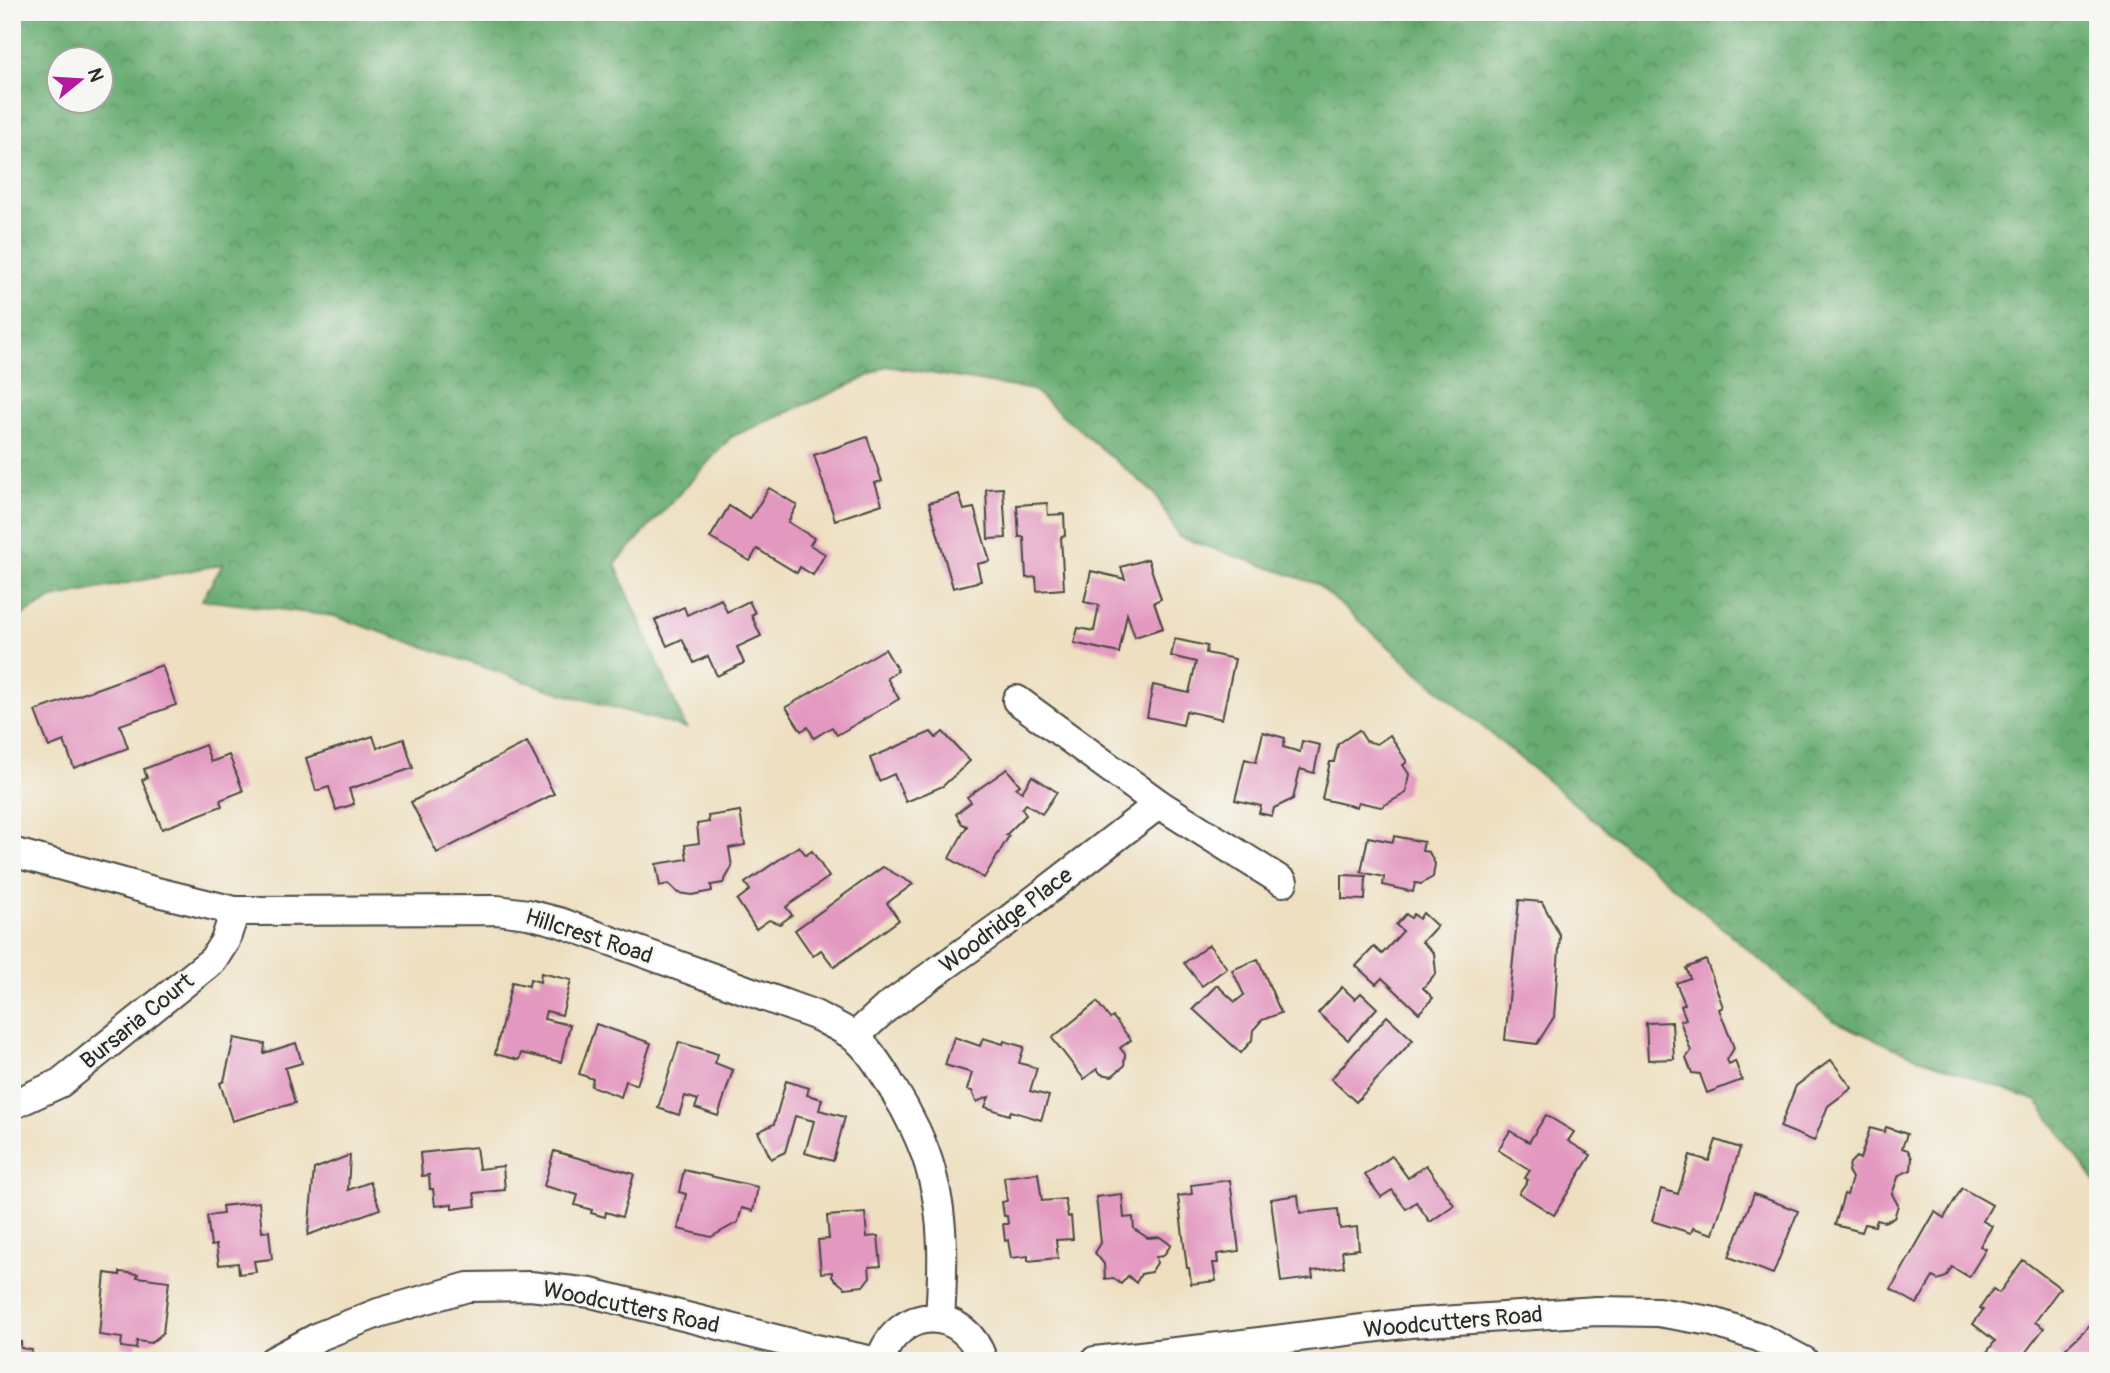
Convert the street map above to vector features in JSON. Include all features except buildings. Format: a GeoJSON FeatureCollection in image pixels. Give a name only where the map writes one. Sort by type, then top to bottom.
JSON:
{"type":"FeatureCollection","features":[{"type":"Feature","properties":{"kind":"street"},"geometry":{"type":"LineString","coordinates":[[1017,700],[1159,804],[1283,881]]}},
{"type":"Feature","properties":{"kind":"street","name":"Woodridge Place"},"geometry":{"type":"LineString","coordinates":[[854,1037],[886,1008],[1006,922],[1159,804]]}},
{"type":"Feature","properties":{"kind":"street","name":"Hillcrest Road"},"geometry":{"type":"LineString","coordinates":[[12,852],[235,911],[497,910],[528,914],[559,922],[816,1015],[854,1037],[881,1069],[903,1104],[932,1173],[938,1206],[943,1273],[940,1319]]}},
{"type":"Feature","properties":{"kind":"street","name":"Bursaria Court"},"geometry":{"type":"LineString","coordinates":[[12,1105],[60,1083],[213,960],[225,941],[235,911]]}},
{"type":"Feature","properties":{"kind":"street","name":"Woodcutters Road"},"geometry":{"type":"LineString","coordinates":[[273,1361],[320,1336],[378,1313],[468,1287],[530,1286],[591,1293],[873,1361]]}},
{"type":"Feature","properties":{"kind":"street","name":"Woodcutters Road"},"geometry":{"type":"LineString","coordinates":[[1095,1361],[1410,1323],[1597,1311],[1658,1312],[1710,1321],[1759,1338],[1804,1361]]}},
{"type":"Feature","properties":{"kind":"street"},"geometry":{"type":"LineString","coordinates":[[880,1361],[885,1346],[895,1333],[908,1324],[924,1319],[940,1319],[968,1332],[978,1345],[983,1361]]}},
{"type":"Feature","properties":{"kind":"green space"},"geometry":{"type":"Polygon","coordinates":[[[12,12],[2098,12],[2098,1186],[2037,1101],[1906,1053],[1832,1020],[1317,584],[1179,537],[1155,494],[1033,390],[886,366],[859,381],[731,437],[615,564],[686,728],[551,690],[334,616],[202,600],[223,564],[53,598],[12,621],[12,12]]]}}]}
